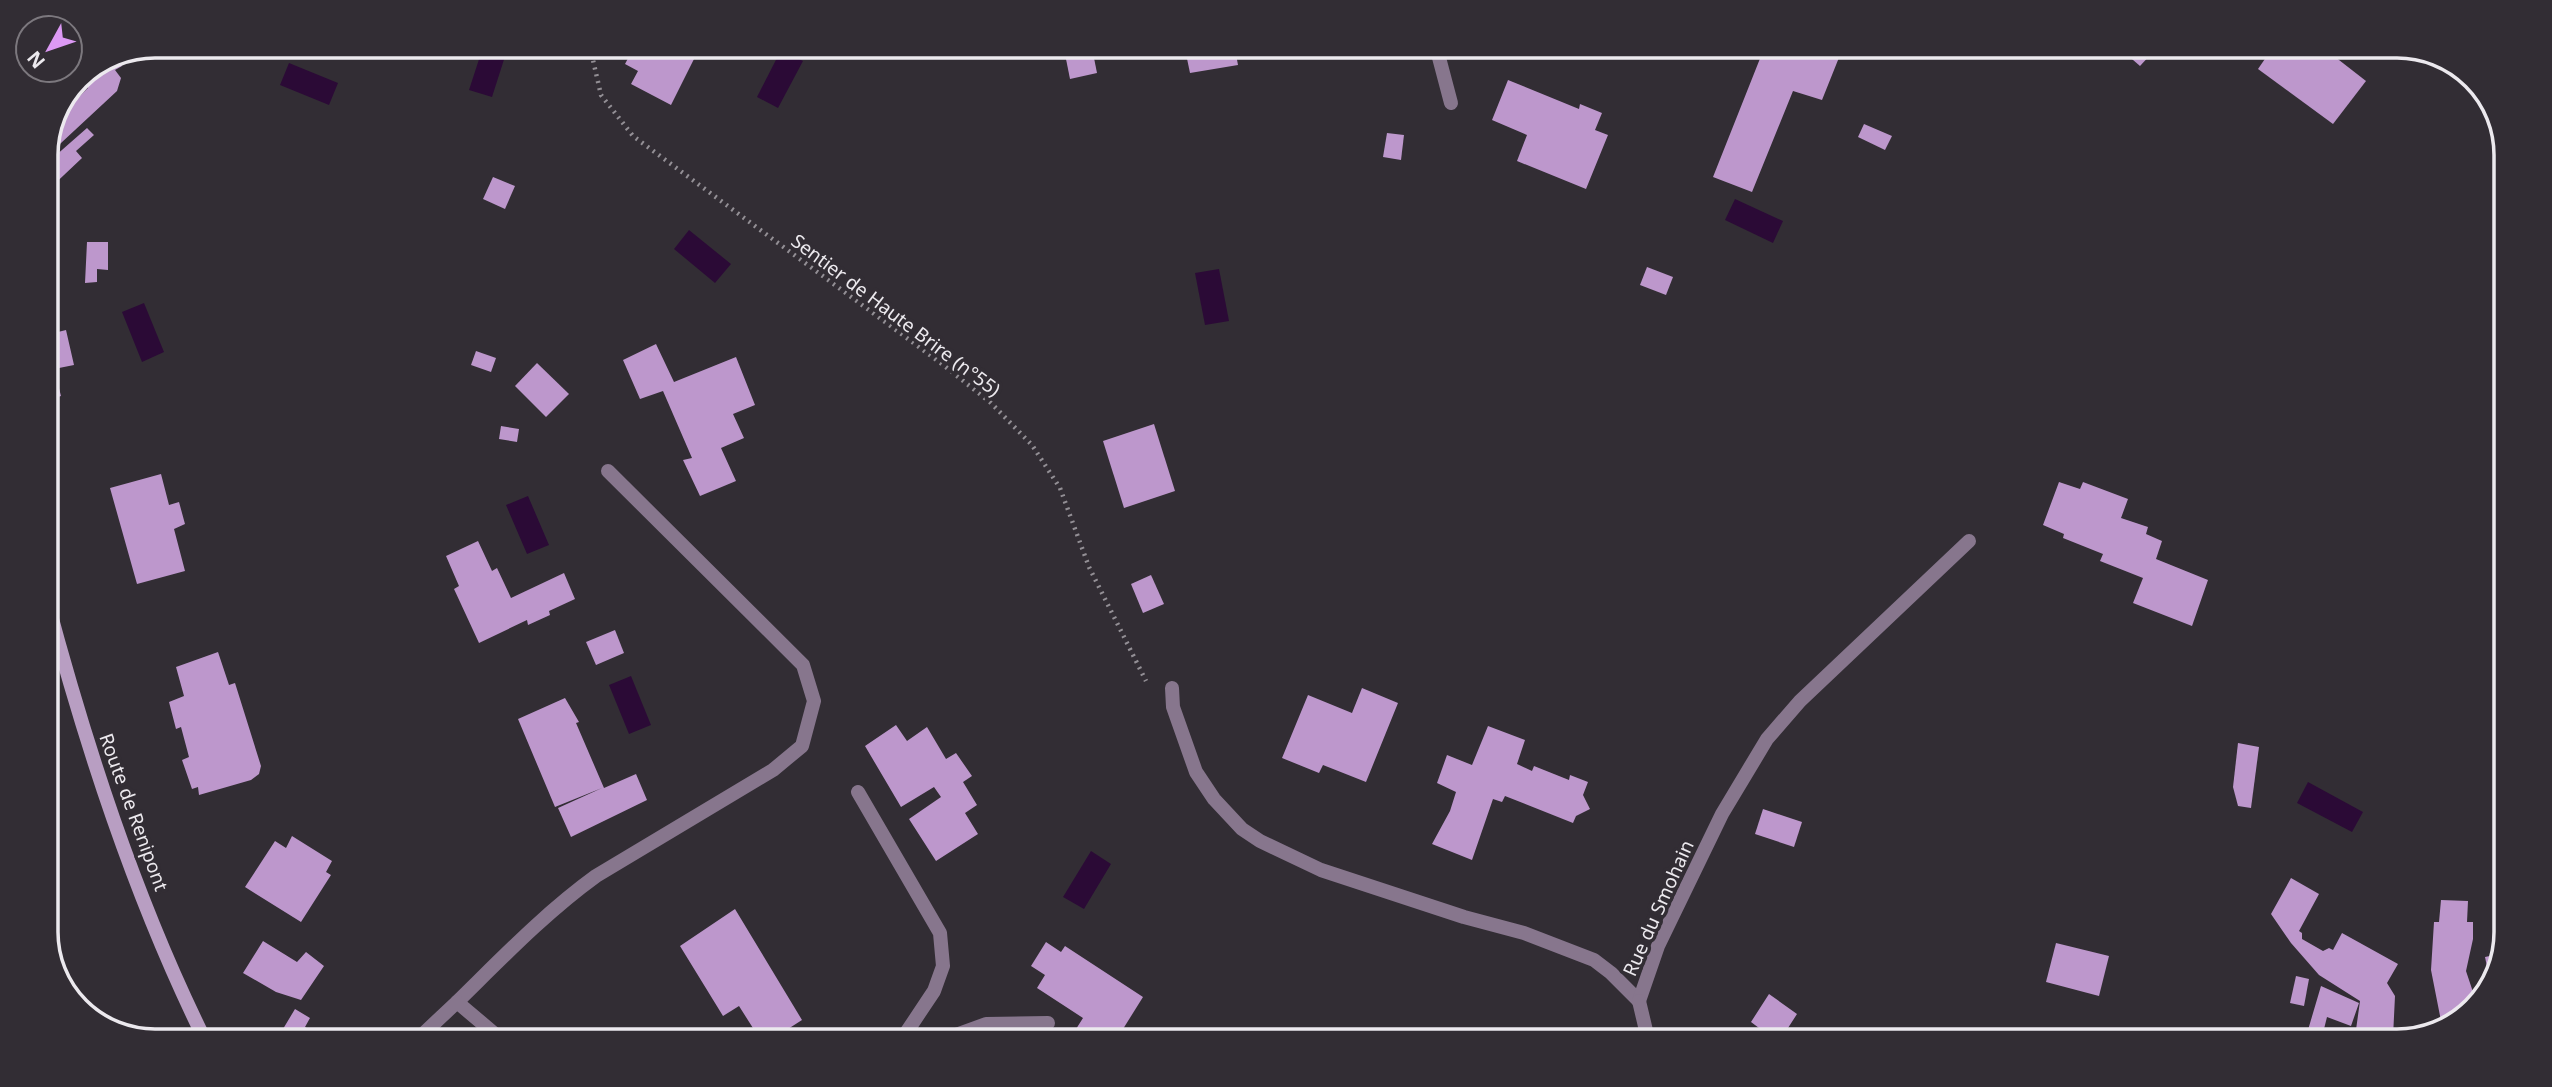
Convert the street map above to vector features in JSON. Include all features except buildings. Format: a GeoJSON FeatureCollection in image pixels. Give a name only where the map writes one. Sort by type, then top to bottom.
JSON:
{"type":"FeatureCollection","features":[{"type":"Feature","properties":{"kind":"street"},"geometry":{"type":"LineString","coordinates":[[1439,58],[1451,103]]}},
{"type":"Feature","properties":{"kind":"street"},"geometry":{"type":"LineString","coordinates":[[428,1029],[571,894],[596,876],[773,771],[802,746],[814,701],[803,665],[608,471]]}},
{"type":"Feature","properties":{"kind":"street","name":"Rue du Smohain"},"geometry":{"type":"LineString","coordinates":[[1172,688],[1173,707],[1196,772],[1214,799],[1242,828],[1260,841],[1321,870],[1464,917],[1524,933],[1594,960],[1639,1001],[1658,946],[1722,814],[1767,739],[1800,701],[1969,541]]}},
{"type":"Feature","properties":{"kind":"street","name":"Route de Renipont"},"geometry":{"type":"LineString","coordinates":[[58,641],[73,697],[114,820],[177,982],[200,1029]]}},
{"type":"Feature","properties":{"kind":"street"},"geometry":{"type":"LineString","coordinates":[[858,792],[940,933],[943,966],[934,991],[909,1029]]}},
{"type":"Feature","properties":{"kind":"street"},"geometry":{"type":"LineString","coordinates":[[1639,1001],[1646,1029]]}},
{"type":"Feature","properties":{"kind":"street"},"geometry":{"type":"LineString","coordinates":[[457,1002],[489,1029]]}},
{"type":"Feature","properties":{"kind":"street"},"geometry":{"type":"LineString","coordinates":[[972,1029],[986,1024],[1048,1023]]}},
{"type":"Feature","properties":{"kind":"path","name":"Sentier de Haute Brire (n°55)"},"geometry":{"type":"LineString","coordinates":[[593,58],[601,95],[634,136],[991,402],[1032,445],[1060,488],[1090,567],[1152,692]]}},
{"type":"Feature","properties":{"kind":"shaded area"},"geometry":{"type":"Polygon","coordinates":[[[479,58],[504,58],[492,97],[469,90],[479,58]]]}},
{"type":"Feature","properties":{"kind":"shaded area"},"geometry":{"type":"Polygon","coordinates":[[[777,58],[797,58],[803,61],[778,108],[757,97],[777,58]]]}},
{"type":"Feature","properties":{"kind":"shaded area"},"geometry":{"type":"Polygon","coordinates":[[[289,63],[338,83],[329,105],[280,85],[289,63]]]}},
{"type":"Feature","properties":{"kind":"shaded area"},"geometry":{"type":"Polygon","coordinates":[[[1735,199],[1783,221],[1773,243],[1725,220],[1735,199]]]}},
{"type":"Feature","properties":{"kind":"shaded area"},"geometry":{"type":"Polygon","coordinates":[[[689,230],[731,264],[715,283],[674,249],[689,230]]]}},
{"type":"Feature","properties":{"kind":"shaded area"},"geometry":{"type":"Polygon","coordinates":[[[1219,269],[1229,321],[1205,325],[1195,273],[1219,269]]]}},
{"type":"Feature","properties":{"kind":"shaded area"},"geometry":{"type":"Polygon","coordinates":[[[144,303],[164,352],[142,362],[122,312],[144,303]]]}},
{"type":"Feature","properties":{"kind":"shaded area"},"geometry":{"type":"Polygon","coordinates":[[[528,496],[549,545],[527,554],[506,505],[528,496]]]}},
{"type":"Feature","properties":{"kind":"shaded area"},"geometry":{"type":"Polygon","coordinates":[[[631,676],[651,725],[629,734],[609,685],[631,676]]]}},
{"type":"Feature","properties":{"kind":"shaded area"},"geometry":{"type":"Polygon","coordinates":[[[2308,782],[2363,812],[2352,832],[2297,803],[2308,782]]]}},
{"type":"Feature","properties":{"kind":"shaded area"},"geometry":{"type":"Polygon","coordinates":[[[1091,851],[1111,864],[1084,909],[1063,897],[1091,851]]]}}]}
